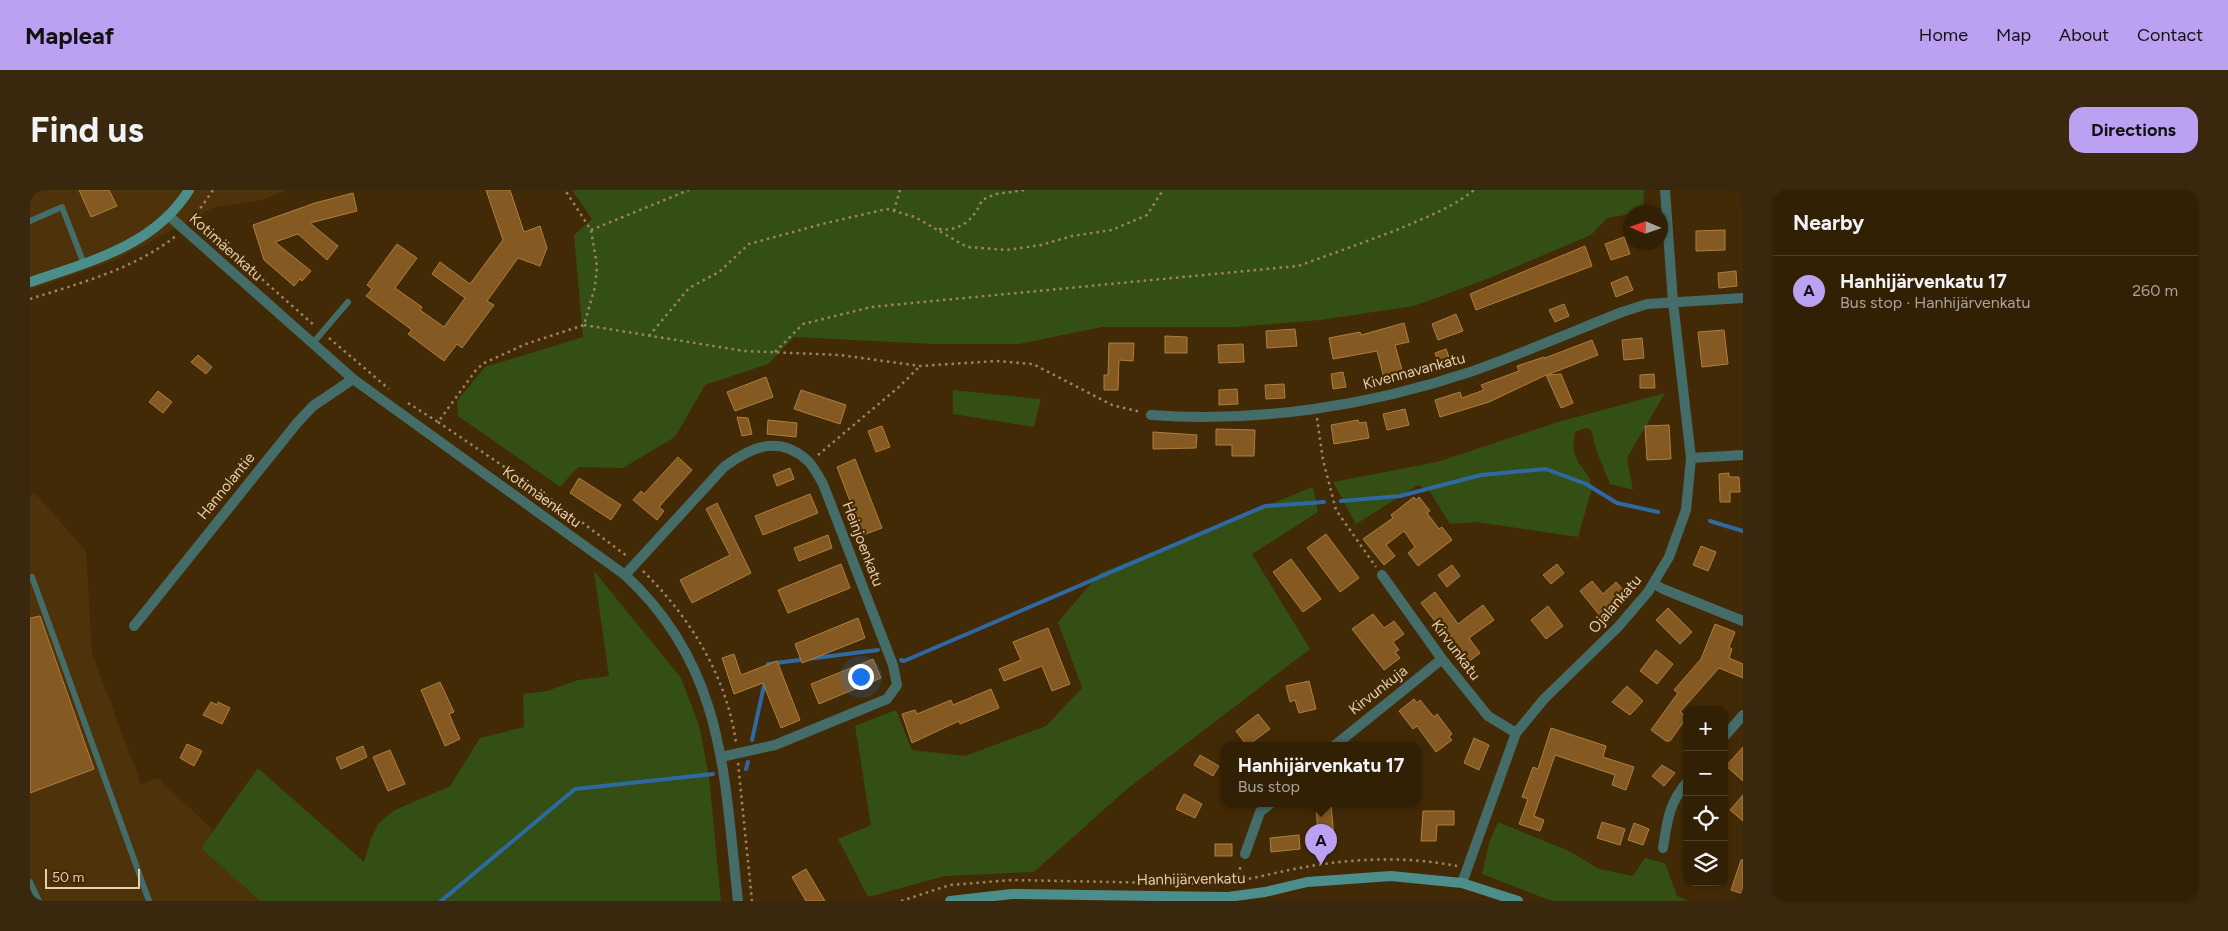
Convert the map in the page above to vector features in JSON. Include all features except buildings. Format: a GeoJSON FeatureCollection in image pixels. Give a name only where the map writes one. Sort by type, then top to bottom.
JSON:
{"type":"FeatureCollection","features":[{"type":"Feature","properties":{"kind":"street"},"geometry":{"type":"LineString","coordinates":[[30,282],[120,250],[153,229],[169,216],[189,190]]}},
{"type":"Feature","properties":{"kind":"street","name":"Ojalankatu"},"geometry":{"type":"LineString","coordinates":[[1462,883],[1516,733],[1544,699],[1618,627],[1654,584],[1669,557],[1684,517],[1690,458],[1673,302],[1665,190]]}},
{"type":"Feature","properties":{"kind":"street","name":"Kotimäenkatu"},"geometry":{"type":"LineString","coordinates":[[169,216],[353,378],[626,575],[648,596],[691,660],[704,691],[714,724],[721,757],[738,901]]}},
{"type":"Feature","properties":{"kind":"street","name":"Kivennavankatu"},"geometry":{"type":"LineString","coordinates":[[1151,415],[1181,417],[1247,416],[1361,401],[1471,371],[1647,304],[1743,298]]}},
{"type":"Feature","properties":{"kind":"street","name":"Hannolantie"},"geometry":{"type":"LineString","coordinates":[[134,626],[297,424],[313,406],[353,378]]}},
{"type":"Feature","properties":{"kind":"street","name":"Heinjoenkatu"},"geometry":{"type":"LineString","coordinates":[[626,575],[724,467],[743,453],[765,446],[781,446],[795,452],[809,462],[823,484],[893,665],[897,685],[887,699],[775,745],[721,757]]}},
{"type":"Feature","properties":{"kind":"street"},"geometry":{"type":"LineString","coordinates":[[1690,458],[1743,455]]}},
{"type":"Feature","properties":{"kind":"street","name":"Kirvunkatu"},"geometry":{"type":"LineString","coordinates":[[1382,575],[1442,659],[1488,716],[1516,733]]}},
{"type":"Feature","properties":{"kind":"street"},"geometry":{"type":"LineString","coordinates":[[1654,584],[1662,590],[1743,621]]}},
{"type":"Feature","properties":{"kind":"street","name":"Kirvunkuja"},"geometry":{"type":"LineString","coordinates":[[1339,742],[1442,659]]}},
{"type":"Feature","properties":{"kind":"street"},"geometry":{"type":"LineString","coordinates":[[1728,732],[1743,715]]}},
{"type":"Feature","properties":{"kind":"street"},"geometry":{"type":"LineString","coordinates":[[1663,848],[1668,816],[1675,795],[1683,786]]}},
{"type":"Feature","properties":{"kind":"street"},"geometry":{"type":"LineString","coordinates":[[1245,854],[1260,812],[1266,807]]}},
{"type":"Feature","properties":{"kind":"street","name":"Hanhijärvenkatu"},"geometry":{"type":"LineString","coordinates":[[950,901],[1012,894],[1228,897],[1265,892],[1307,882],[1391,876],[1462,883],[1518,901]]}},
{"type":"Feature","properties":{"kind":"lane"},"geometry":{"type":"LineString","coordinates":[[30,220],[62,207],[84,264]]}},
{"type":"Feature","properties":{"kind":"lane"},"geometry":{"type":"LineString","coordinates":[[313,343],[348,302]]}},
{"type":"Feature","properties":{"kind":"lane"},"geometry":{"type":"LineString","coordinates":[[30,579],[32,577],[149,901]]}},
{"type":"Feature","properties":{"kind":"lane"},"geometry":{"type":"LineString","coordinates":[[30,882],[39,901]]}},
{"type":"Feature","properties":{"kind":"path"},"geometry":{"type":"LineString","coordinates":[[565,190],[592,230],[597,266],[596,280],[584,325]]}},
{"type":"Feature","properties":{"kind":"path"},"geometry":{"type":"LineString","coordinates":[[592,230],[689,190]]}},
{"type":"Feature","properties":{"kind":"path"},"geometry":{"type":"LineString","coordinates":[[894,211],[900,190]]}},
{"type":"Feature","properties":{"kind":"path"},"geometry":{"type":"LineString","coordinates":[[936,229],[951,231],[964,224],[977,211],[982,200],[996,194],[1025,190]]}},
{"type":"Feature","properties":{"kind":"path"},"geometry":{"type":"LineString","coordinates":[[649,336],[689,288],[718,272],[749,244],[826,223],[887,210],[915,216],[966,247],[1006,250],[1072,236],[1112,230],[1147,215],[1163,190]]}},
{"type":"Feature","properties":{"kind":"path"},"geometry":{"type":"LineString","coordinates":[[776,352],[804,324],[870,306],[1298,266],[1429,216],[1465,197],[1474,190]]}},
{"type":"Feature","properties":{"kind":"path"},"geometry":{"type":"LineString","coordinates":[[194,219],[394,393]]}},
{"type":"Feature","properties":{"kind":"path"},"geometry":{"type":"LineString","coordinates":[[438,422],[476,370],[484,363],[526,344],[584,325],[744,351],[840,355],[920,366],[996,361],[1033,364],[1112,406],[1151,415]]}},
{"type":"Feature","properties":{"kind":"path"},"geometry":{"type":"LineString","coordinates":[[809,462],[900,386],[920,366]]}},
{"type":"Feature","properties":{"kind":"path"},"geometry":{"type":"LineString","coordinates":[[402,399],[575,516],[636,563],[687,620],[709,659],[726,700],[733,725],[752,901]]}},
{"type":"Feature","properties":{"kind":"path"},"geometry":{"type":"LineString","coordinates":[[1315,408],[1323,460],[1336,510],[1382,575]]}},
{"type":"Feature","properties":{"kind":"path"},"geometry":{"type":"LineString","coordinates":[[1236,882],[1245,854]]}},
{"type":"Feature","properties":{"kind":"path"},"geometry":{"type":"LineString","coordinates":[[901,901],[950,885],[1012,880],[1213,884],[1236,882],[1302,867],[1338,863],[1410,860],[1467,868]]}},
{"type":"Feature","properties":{"kind":"shaded area"},"geometry":{"type":"Polygon","coordinates":[[[30,190],[288,190],[258,201],[215,207],[118,259],[30,290],[30,190]]]}},
{"type":"Feature","properties":{"kind":"shaded area"},"geometry":{"type":"Polygon","coordinates":[[[34,492],[86,551],[92,653],[141,784],[158,778],[213,830],[201,848],[260,901],[30,901],[30,496],[34,492]]]}},
{"type":"Feature","properties":{"kind":"green space"},"geometry":{"type":"Polygon","coordinates":[[[572,190],[1644,190],[1643,205],[1623,205],[1623,215],[1607,218],[1591,235],[1482,281],[1414,306],[1320,320],[1236,327],[1102,327],[1019,344],[933,344],[794,337],[768,364],[705,385],[675,437],[623,468],[578,467],[560,487],[458,416],[457,401],[485,367],[583,337],[574,235],[592,219],[572,190]]]}},
{"type":"Feature","properties":{"kind":"green space"},"geometry":{"type":"Polygon","coordinates":[[[953,390],[1041,399],[1034,427],[953,414],[953,390]]]}},
{"type":"Feature","properties":{"kind":"green space"},"geometry":{"type":"Polygon","coordinates":[[[1665,393],[1627,458],[1633,490],[1610,484],[1598,455],[1591,430],[1586,428],[1575,432],[1573,449],[1578,462],[1589,477],[1592,488],[1578,537],[1476,522],[1450,524],[1429,490],[1418,485],[1356,524],[1333,482],[1437,462],[1558,422],[1665,393]]]}},
{"type":"Feature","properties":{"kind":"green space"},"geometry":{"type":"Polygon","coordinates":[[[1313,487],[1318,512],[1252,554],[1310,649],[1127,789],[1034,872],[945,876],[868,897],[838,839],[871,825],[855,726],[896,710],[912,750],[965,756],[1046,726],[1082,688],[1058,622],[1100,573],[1313,487]]]}},
{"type":"Feature","properties":{"kind":"green space"},"geometry":{"type":"Polygon","coordinates":[[[594,571],[681,678],[699,725],[709,777],[721,901],[260,901],[201,848],[258,768],[364,862],[378,824],[393,811],[450,786],[480,738],[524,727],[523,694],[547,691],[578,680],[609,676],[594,571]]]}},
{"type":"Feature","properties":{"kind":"green space"},"geometry":{"type":"Polygon","coordinates":[[[1498,822],[1571,852],[1599,869],[1633,876],[1645,858],[1665,863],[1677,896],[1689,901],[1552,901],[1482,874],[1489,843],[1498,822]]]}},
{"type":"Feature","properties":{"kind":"waterway"},"geometry":{"type":"LineString","coordinates":[[1341,501],[1400,496],[1481,475],[1546,469],[1586,484],[1617,503],[1658,512]]}},
{"type":"Feature","properties":{"kind":"waterway"},"geometry":{"type":"LineString","coordinates":[[901,660],[904,661],[1265,506],[1324,502]]}},
{"type":"Feature","properties":{"kind":"waterway"},"geometry":{"type":"LineString","coordinates":[[1710,521],[1743,531]]}},
{"type":"Feature","properties":{"kind":"waterway"},"geometry":{"type":"LineString","coordinates":[[767,669],[768,664],[878,650]]}},
{"type":"Feature","properties":{"kind":"waterway"},"geometry":{"type":"LineString","coordinates":[[752,740],[765,681]]}},
{"type":"Feature","properties":{"kind":"waterway"},"geometry":{"type":"LineString","coordinates":[[746,769],[748,762]]}},
{"type":"Feature","properties":{"kind":"waterway"},"geometry":{"type":"LineString","coordinates":[[441,901],[575,789],[713,774]]}},
{"type":"Feature","properties":{"kind":"place","name":"Hanhijärvenkatu 17"},"geometry":{"type":"Point","coordinates":[1321,865]}}]}
